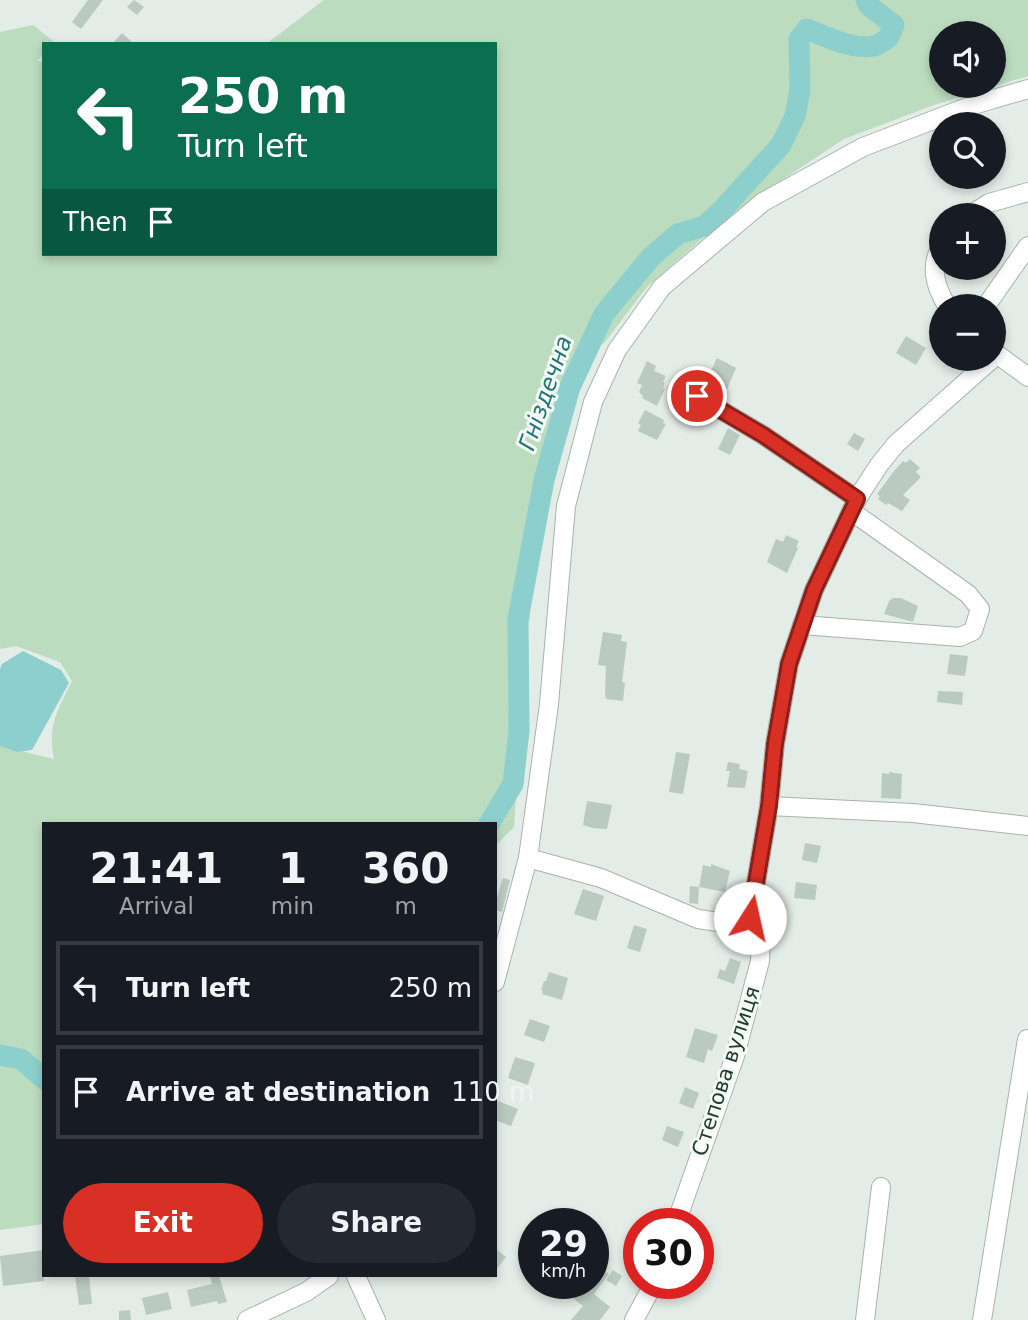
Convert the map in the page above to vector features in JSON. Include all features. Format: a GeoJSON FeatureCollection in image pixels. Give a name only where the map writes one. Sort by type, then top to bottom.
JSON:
{"type":"FeatureCollection","features":[{"type":"Feature","properties":{"kind":"street"},"geometry":{"type":"LineString","coordinates":[[497,974],[528,858],[549,704],[566,506],[593,402],[617,350],[662,287],[763,202],[863,147],[970,106],[1028,89]]}},
{"type":"Feature","properties":{"kind":"street"},"geometry":{"type":"LineString","coordinates":[[989,203],[1028,192]]}},
{"type":"Feature","properties":{"kind":"street"},"geometry":{"type":"LineString","coordinates":[[994,294],[1028,246]]}},
{"type":"Feature","properties":{"kind":"street"},"geometry":{"type":"LineString","coordinates":[[1006,363],[1028,377]]}},
{"type":"Feature","properties":{"kind":"street"},"geometry":{"type":"LineString","coordinates":[[528,858],[601,878],[698,919],[739,925],[750,918],[789,664],[814,590],[854,505],[896,444],[977,371]]}},
{"type":"Feature","properties":{"kind":"street"},"geometry":{"type":"LineString","coordinates":[[697,396],[763,435],[968,594],[980,609],[973,631],[960,637],[802,625]]}},
{"type":"Feature","properties":{"kind":"street"},"geometry":{"type":"LineString","coordinates":[[769,806],[913,813],[1028,826]]}},
{"type":"Feature","properties":{"kind":"street","name":"Степова вулиця"},"geometry":{"type":"LineString","coordinates":[[681,1208],[735,1056],[760,961],[761,935],[750,918]]}},
{"type":"Feature","properties":{"kind":"street"},"geometry":{"type":"LineString","coordinates":[[982,1320],[1027,1039]]}},
{"type":"Feature","properties":{"kind":"street"},"geometry":{"type":"LineString","coordinates":[[865,1320],[881,1186]]}},
{"type":"Feature","properties":{"kind":"street"},"geometry":{"type":"LineString","coordinates":[[247,1320],[306,1292],[328,1277]]}},
{"type":"Feature","properties":{"kind":"street"},"geometry":{"type":"LineString","coordinates":[[356,1277],[376,1320]]}},
{"type":"Feature","properties":{"kind":"street"},"geometry":{"type":"LineString","coordinates":[[634,1320],[645,1299]]}},
{"type":"Feature","properties":{"kind":"green space"},"geometry":{"type":"Polygon","coordinates":[[[324,0],[1028,0],[1028,76],[1006,83],[1006,21],[929,21],[929,98],[957,98],[844,139],[773,186],[697,243],[647,287],[605,342],[574,366],[548,431],[526,529],[523,563],[530,594],[530,619],[515,649],[517,677],[525,691],[510,724],[519,753],[514,827],[497,844],[497,822],[42,822],[42,1224],[0,1230],[0,746],[54,759],[53,727],[58,709],[72,681],[60,662],[16,646],[0,649],[0,32],[33,25],[53,41],[42,42],[42,56],[37,61],[42,62],[42,256],[497,256],[497,42],[269,42],[324,0]]]}},
{"type":"Feature","properties":{"kind":"water"},"geometry":{"type":"Polygon","coordinates":[[[23,651],[61,670],[69,683],[32,750],[17,752],[0,746],[0,669],[2,664],[23,651]]]}},
{"type":"Feature","properties":{"kind":"building"},"geometry":{"type":"Polygon","coordinates":[[[88,0],[103,0],[81,29],[72,22],[88,0]]]}},
{"type":"Feature","properties":{"kind":"building"},"geometry":{"type":"Polygon","coordinates":[[[134,0],[144,7],[137,15],[127,7],[134,0]]]}},
{"type":"Feature","properties":{"kind":"building"},"geometry":{"type":"Polygon","coordinates":[[[122,33],[132,42],[114,42],[122,33]]]}},
{"type":"Feature","properties":{"kind":"building"},"geometry":{"type":"Polygon","coordinates":[[[906,336],[926,348],[916,365],[896,353],[906,336]]]}},
{"type":"Feature","properties":{"kind":"building"},"geometry":{"type":"Polygon","coordinates":[[[717,358],[736,368],[727,389],[706,381],[717,358]]]}},
{"type":"Feature","properties":{"kind":"building"},"geometry":{"type":"Polygon","coordinates":[[[647,361],[656,366],[654,371],[666,376],[663,382],[665,389],[657,406],[642,398],[639,392],[642,385],[637,383],[647,361]]]}},
{"type":"Feature","properties":{"kind":"building"},"geometry":{"type":"Polygon","coordinates":[[[645,410],[664,420],[663,423],[666,424],[657,440],[638,431],[641,425],[638,423],[645,410]]]}},
{"type":"Feature","properties":{"kind":"building"},"geometry":{"type":"Polygon","coordinates":[[[728,428],[740,435],[730,455],[718,449],[728,428]]]}},
{"type":"Feature","properties":{"kind":"building"},"geometry":{"type":"Polygon","coordinates":[[[854,433],[865,439],[858,451],[847,444],[854,433]]]}},
{"type":"Feature","properties":{"kind":"building"},"geometry":{"type":"Polygon","coordinates":[[[910,459],[920,468],[916,472],[921,477],[903,495],[910,500],[902,511],[888,503],[886,505],[878,499],[880,496],[877,494],[903,461],[906,463],[910,459]]]}},
{"type":"Feature","properties":{"kind":"building"},"geometry":{"type":"Polygon","coordinates":[[[786,535],[799,541],[787,573],[767,562],[776,539],[783,542],[786,535]]]}},
{"type":"Feature","properties":{"kind":"building"},"geometry":{"type":"Polygon","coordinates":[[[893,598],[901,598],[918,606],[913,622],[884,614],[893,598]]]}},
{"type":"Feature","properties":{"kind":"building"},"geometry":{"type":"Polygon","coordinates":[[[603,632],[622,635],[621,641],[627,642],[622,682],[625,683],[623,701],[606,699],[606,666],[598,665],[603,632]]]}},
{"type":"Feature","properties":{"kind":"building"},"geometry":{"type":"Polygon","coordinates":[[[950,654],[968,656],[965,676],[947,674],[950,654]]]}},
{"type":"Feature","properties":{"kind":"building"},"geometry":{"type":"Polygon","coordinates":[[[938,691],[963,692],[962,705],[937,702],[938,691]]]}},
{"type":"Feature","properties":{"kind":"building"},"geometry":{"type":"Polygon","coordinates":[[[676,752],[690,754],[683,794],[669,792],[676,752]]]}},
{"type":"Feature","properties":{"kind":"building"},"geometry":{"type":"Polygon","coordinates":[[[728,762],[740,764],[739,769],[748,771],[745,788],[727,787],[730,771],[726,771],[728,762]]]}},
{"type":"Feature","properties":{"kind":"building"},"geometry":{"type":"Polygon","coordinates":[[[882,773],[902,774],[901,799],[881,798],[882,773]]]}},
{"type":"Feature","properties":{"kind":"building"},"geometry":{"type":"Polygon","coordinates":[[[587,801],[612,805],[607,829],[583,825],[587,801]]]}},
{"type":"Feature","properties":{"kind":"building"},"geometry":{"type":"Polygon","coordinates":[[[805,843],[821,846],[817,863],[802,860],[805,843]]]}},
{"type":"Feature","properties":{"kind":"building"},"geometry":{"type":"Polygon","coordinates":[[[711,864],[730,871],[725,892],[699,887],[703,865],[711,867],[711,864]]]}},
{"type":"Feature","properties":{"kind":"building"},"geometry":{"type":"Polygon","coordinates":[[[503,878],[510,880],[502,912],[497,911],[497,898],[503,878]]]}},
{"type":"Feature","properties":{"kind":"building"},"geometry":{"type":"Polygon","coordinates":[[[796,882],[817,885],[815,900],[794,898],[796,882]]]}},
{"type":"Feature","properties":{"kind":"building"},"geometry":{"type":"Polygon","coordinates":[[[690,886],[699,887],[698,904],[689,903],[690,886]]]}},
{"type":"Feature","properties":{"kind":"building"},"geometry":{"type":"Polygon","coordinates":[[[583,889],[604,896],[596,921],[574,914],[583,889]]]}},
{"type":"Feature","properties":{"kind":"building"},"geometry":{"type":"Polygon","coordinates":[[[634,925],[647,929],[640,952],[627,948],[634,925]]]}},
{"type":"Feature","properties":{"kind":"building"},"geometry":{"type":"Polygon","coordinates":[[[730,958],[741,962],[734,984],[717,978],[720,969],[725,971],[730,958]]]}},
{"type":"Feature","properties":{"kind":"building"},"geometry":{"type":"Polygon","coordinates":[[[549,972],[568,978],[562,1000],[542,994],[541,990],[549,972]]]}},
{"type":"Feature","properties":{"kind":"building"},"geometry":{"type":"Polygon","coordinates":[[[530,1019],[550,1026],[544,1042],[524,1035],[530,1019]]]}},
{"type":"Feature","properties":{"kind":"building"},"geometry":{"type":"Polygon","coordinates":[[[695,1028],[718,1035],[712,1051],[708,1049],[704,1063],[686,1057],[695,1028]]]}},
{"type":"Feature","properties":{"kind":"building"},"geometry":{"type":"Polygon","coordinates":[[[515,1057],[535,1063],[528,1085],[508,1078],[515,1057]]]}},
{"type":"Feature","properties":{"kind":"building"},"geometry":{"type":"Polygon","coordinates":[[[685,1087],[699,1093],[693,1109],[679,1103],[685,1087]]]}},
{"type":"Feature","properties":{"kind":"building"},"geometry":{"type":"Polygon","coordinates":[[[498,1101],[518,1109],[511,1126],[497,1121],[498,1101]]]}},
{"type":"Feature","properties":{"kind":"building"},"geometry":{"type":"Polygon","coordinates":[[[667,1126],[684,1132],[678,1147],[662,1140],[667,1126]]]}},
{"type":"Feature","properties":{"kind":"building"},"geometry":{"type":"Polygon","coordinates":[[[42,1250],[44,1281],[3,1286],[0,1256],[42,1250]]]}},
{"type":"Feature","properties":{"kind":"building"},"geometry":{"type":"Polygon","coordinates":[[[497,1250],[506,1257],[497,1268],[497,1250]]]}},
{"type":"Feature","properties":{"kind":"building"},"geometry":{"type":"Polygon","coordinates":[[[613,1270],[622,1276],[616,1286],[609,1282],[613,1270]]]}},
{"type":"Feature","properties":{"kind":"building"},"geometry":{"type":"Polygon","coordinates":[[[75,1277],[89,1277],[92,1304],[79,1305],[75,1277]]]}},
{"type":"Feature","properties":{"kind":"building"},"geometry":{"type":"Polygon","coordinates":[[[210,1277],[219,1277],[227,1302],[218,1304],[217,1301],[191,1307],[187,1290],[212,1284],[210,1277]]]}},
{"type":"Feature","properties":{"kind":"building"},"geometry":{"type":"Polygon","coordinates":[[[168,1292],[172,1309],[146,1315],[142,1298],[168,1292]]]}},
{"type":"Feature","properties":{"kind":"building"},"geometry":{"type":"Polygon","coordinates":[[[574,1299],[600,1299],[610,1307],[600,1320],[571,1320],[583,1306],[574,1299]]]}},
{"type":"Feature","properties":{"kind":"building"},"geometry":{"type":"Polygon","coordinates":[[[130,1310],[131,1320],[119,1320],[119,1311],[130,1310]]]}},
{"type":"Feature","properties":{"kind":"waterway","name":"Гніздечна"},"geometry":{"type":"LineString","coordinates":[[490,822],[513,784],[519,731],[518,619],[544,480],[570,387],[604,314],[651,257],[678,234],[704,226],[781,145],[795,116],[800,90],[799,39],[807,29],[840,42],[866,47],[880,44],[889,37],[894,25],[869,6],[866,0]]}},
{"type":"Feature","properties":{"kind":"waterway","name":"Гніздечна"},"geometry":{"type":"LineString","coordinates":[[0,1055],[21,1059],[42,1077]]}},
{"type":"Feature","properties":{"kind":"route"},"geometry":{"type":"LineString","coordinates":[[697,396],[763,435],[857,499],[814,590],[789,664],[750,918]]}}]}
